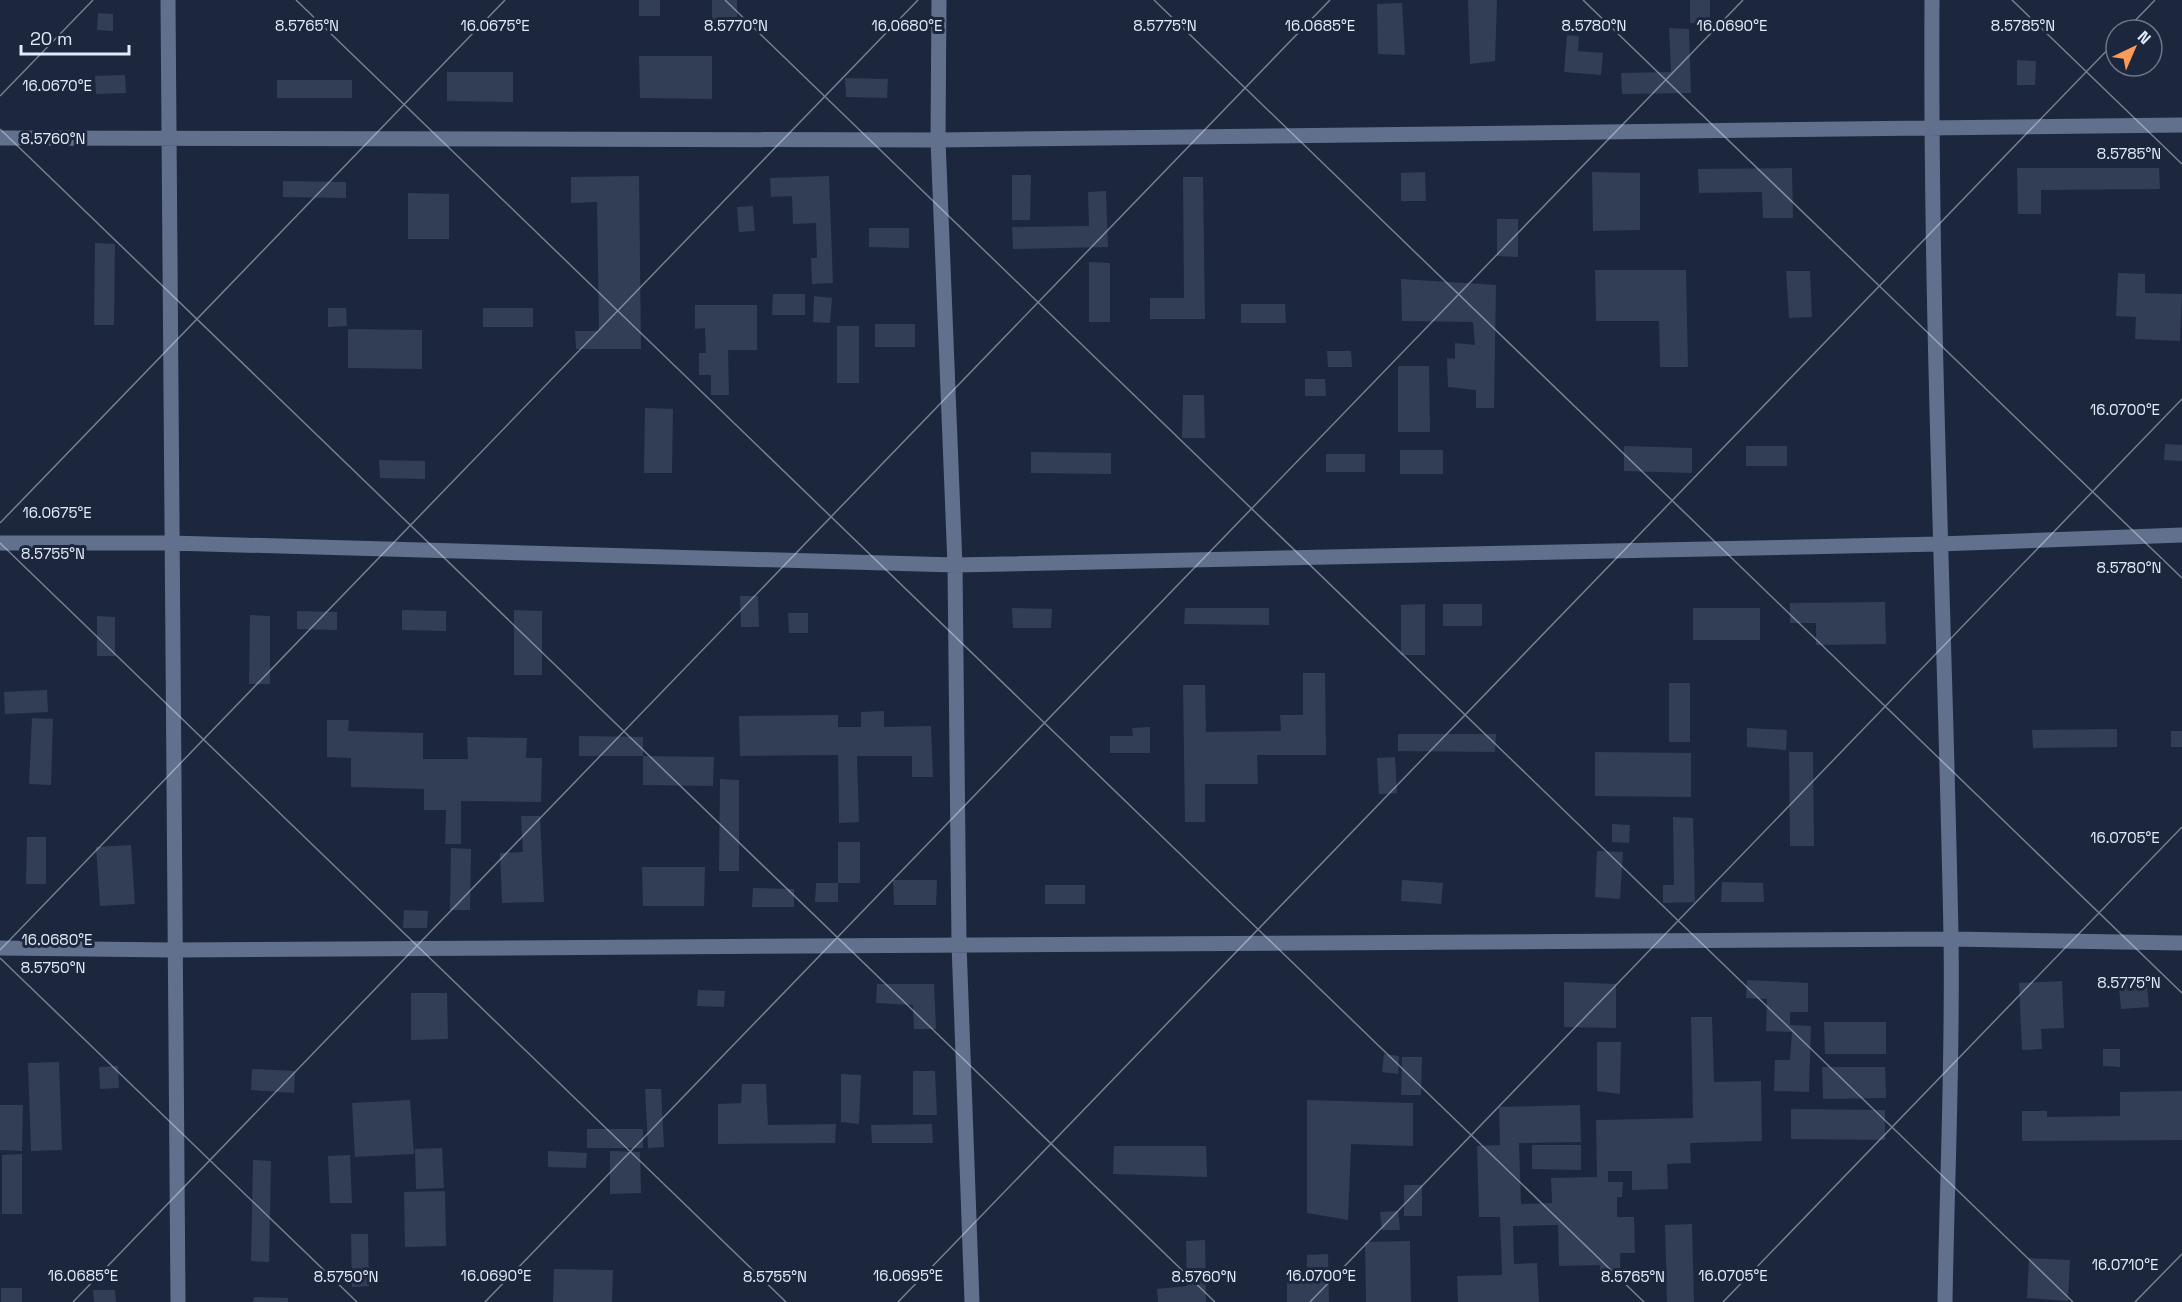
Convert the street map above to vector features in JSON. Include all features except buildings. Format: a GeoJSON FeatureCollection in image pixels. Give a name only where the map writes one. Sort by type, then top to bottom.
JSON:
{"type":"FeatureCollection","features":[{"type":"Feature","properties":{"kind":"street"},"geometry":{"type":"LineString","coordinates":[[168,0],[173,950],[178,1302]]}},
{"type":"Feature","properties":{"kind":"street"},"geometry":{"type":"LineString","coordinates":[[939,0],[938,140],[955,565],[959,944],[972,1302]]}},
{"type":"Feature","properties":{"kind":"street"},"geometry":{"type":"LineString","coordinates":[[1932,0],[1931,127],[1939,544],[1951,939],[1945,1302]]}},
{"type":"Feature","properties":{"kind":"street"},"geometry":{"type":"LineString","coordinates":[[0,138],[169,136],[938,140],[2182,125]]}},
{"type":"Feature","properties":{"kind":"street"},"geometry":{"type":"LineString","coordinates":[[0,543],[171,543],[955,565],[1939,544],[2182,536]]}},
{"type":"Feature","properties":{"kind":"street"},"geometry":{"type":"LineString","coordinates":[[0,948],[173,950],[1951,939],[2182,943]]}}]}
